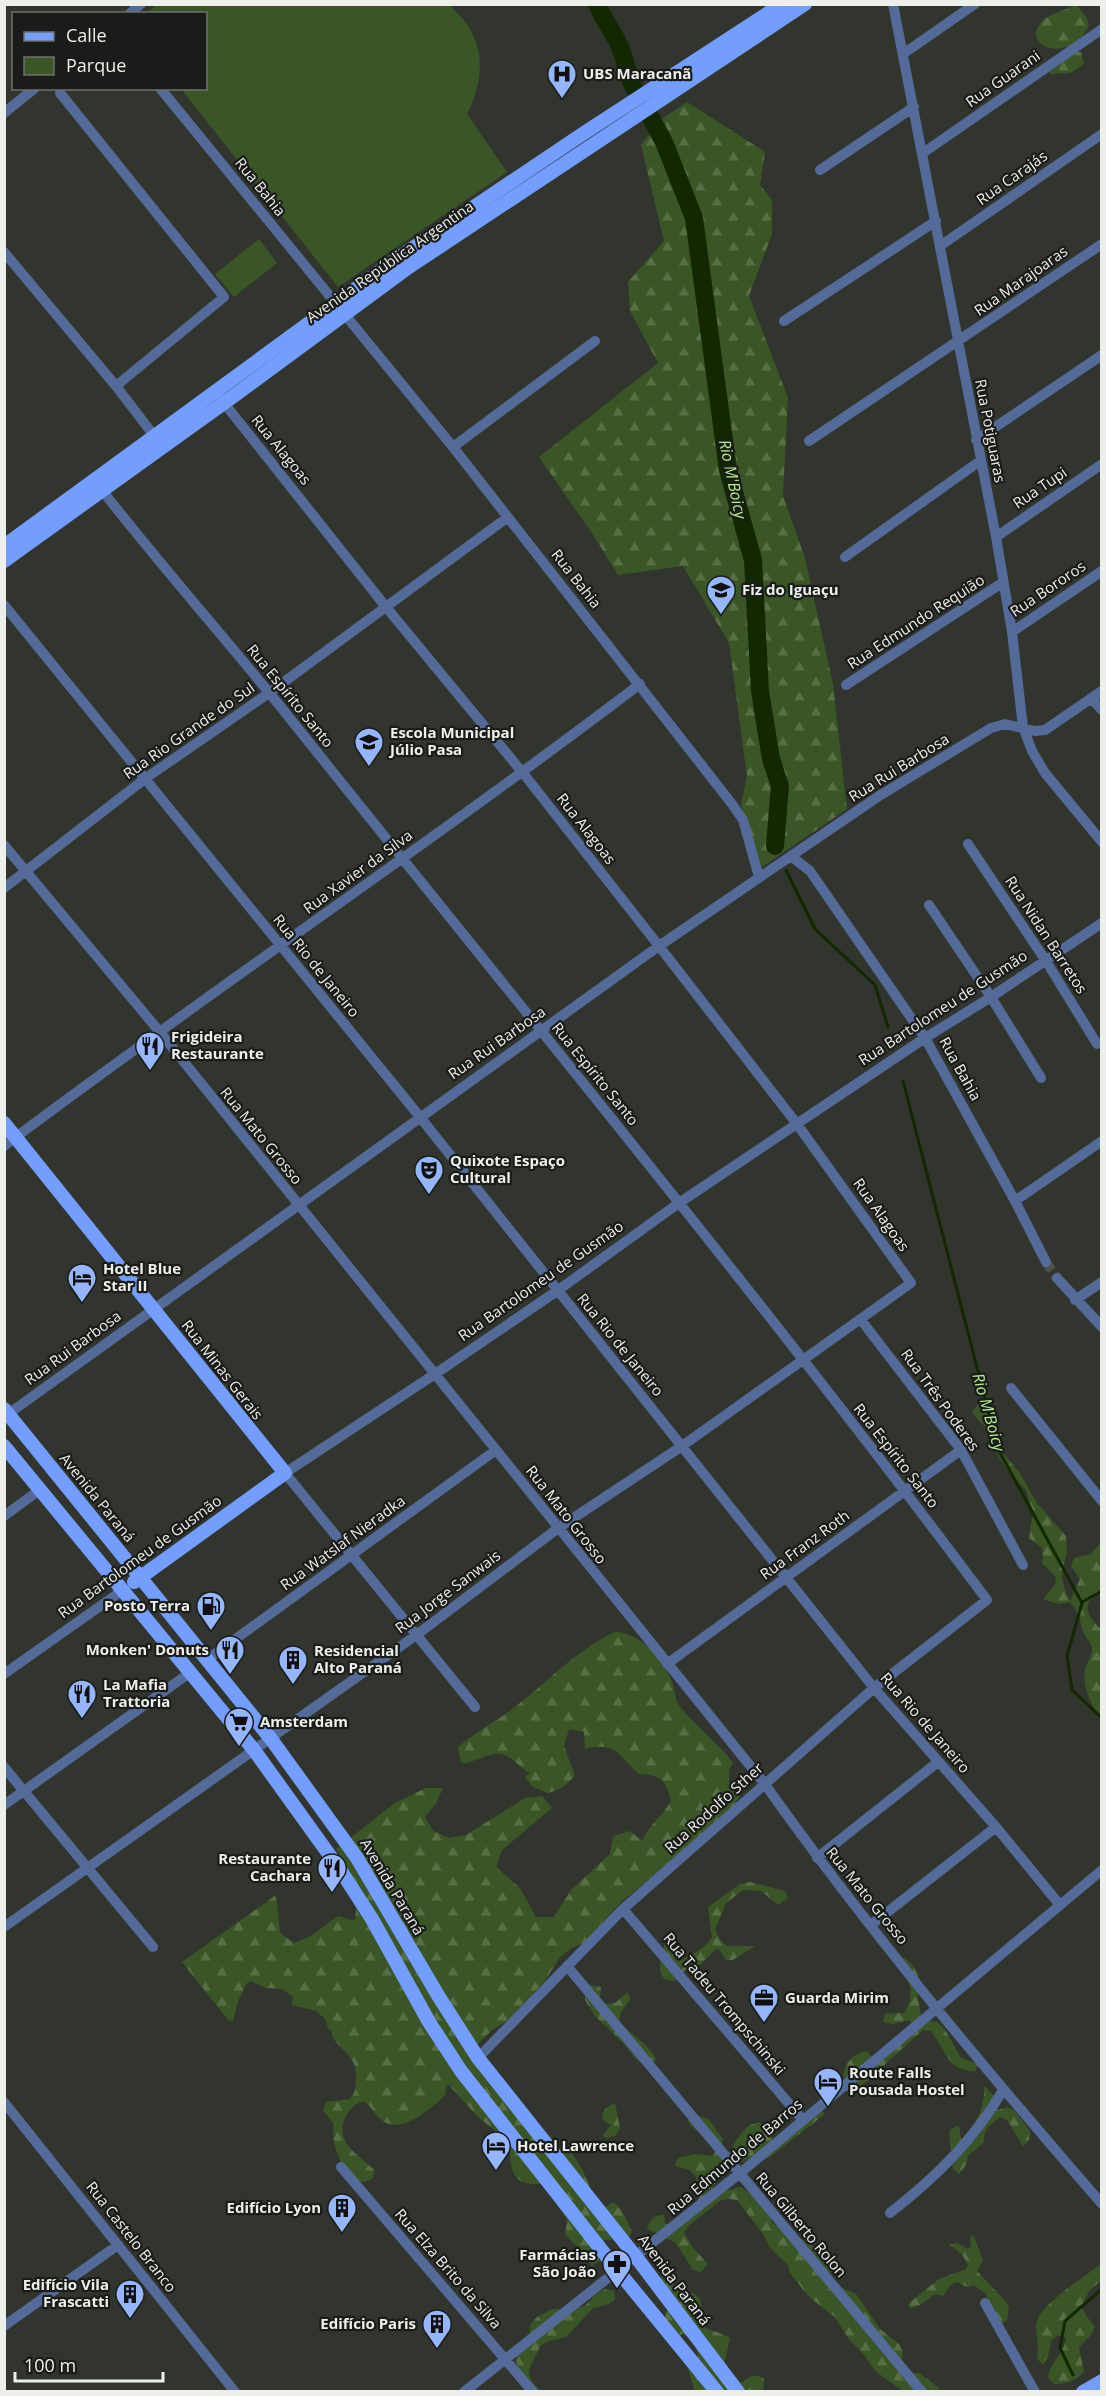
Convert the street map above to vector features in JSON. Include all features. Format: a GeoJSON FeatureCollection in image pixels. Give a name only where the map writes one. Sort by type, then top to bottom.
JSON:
{"type":"FeatureCollection","features":[{"type":"Feature","properties":{"kind":"main road","name":"Avenida República Argentina"},"geometry":{"type":"LineString","coordinates":[[341,310],[398,258],[782,4]]}},
{"type":"Feature","properties":{"kind":"main road","name":"Avenida República Argentina"},"geometry":{"type":"LineString","coordinates":[[4,546],[98,485],[341,310],[805,4]]}},
{"type":"Feature","properties":{"kind":"main road","name":"Avenida República Argentina"},"geometry":{"type":"LineString","coordinates":[[4,561],[154,437],[220,398]]}},
{"type":"Feature","properties":{"kind":"main road","name":"Rua Minas Gerais"},"geometry":{"type":"LineString","coordinates":[[4,1123],[10,1141],[153,1308],[285,1473]]}},
{"type":"Feature","properties":{"kind":"main road","name":"Avenida Paraná"},"geometry":{"type":"LineString","coordinates":[[6,1413],[271,1739],[357,1858],[478,2058],[636,2257],[738,2391]]}},
{"type":"Feature","properties":{"kind":"main road"},"geometry":{"type":"LineString","coordinates":[[4,1446],[254,1750],[341,1871],[372,1919],[429,2022],[461,2071],[618,2271],[717,2391]]}},
{"type":"Feature","properties":{"kind":"main road","name":"Rua Bartolomeu de Gusmão"},"geometry":{"type":"LineString","coordinates":[[123,1590],[285,1473]]}},
{"type":"Feature","properties":{"kind":"main road"},"geometry":{"type":"LineString","coordinates":[[1083,2391],[1101,2382]]}},
{"type":"Feature","properties":{"kind":"street","name":"Rua Potiguaras"},"geometry":{"type":"LineString","coordinates":[[893,4],[996,537],[1012,632],[1023,727],[1032,751],[1045,773],[1101,842]]}},
{"type":"Feature","properties":{"kind":"street"},"geometry":{"type":"LineString","coordinates":[[903,54],[975,4]]}},
{"type":"Feature","properties":{"kind":"street","name":"Rua Guarani"},"geometry":{"type":"LineString","coordinates":[[923,153],[1101,29]]}},
{"type":"Feature","properties":{"kind":"street"},"geometry":{"type":"LineString","coordinates":[[4,112],[32,90]]}},
{"type":"Feature","properties":{"kind":"street","name":"Rua Bahia"},"geometry":{"type":"LineString","coordinates":[[162,90],[453,447],[640,684],[743,820],[759,877]]}},
{"type":"Feature","properties":{"kind":"street"},"geometry":{"type":"LineString","coordinates":[[60,93],[224,297],[116,386]]}},
{"type":"Feature","properties":{"kind":"street"},"geometry":{"type":"LineString","coordinates":[[820,170],[914,107]]}},
{"type":"Feature","properties":{"kind":"street","name":"Rua Carajás"},"geometry":{"type":"LineString","coordinates":[[940,246],[1101,134]]}},
{"type":"Feature","properties":{"kind":"street"},"geometry":{"type":"LineString","coordinates":[[784,321],[936,221]]}},
{"type":"Feature","properties":{"kind":"street","name":"Rua Marajoaras"},"geometry":{"type":"LineString","coordinates":[[809,441],[957,344],[1101,244]]}},
{"type":"Feature","properties":{"kind":"street"},"geometry":{"type":"LineString","coordinates":[[4,252],[116,386],[154,437]]}},
{"type":"Feature","properties":{"kind":"street"},"geometry":{"type":"LineString","coordinates":[[453,447],[595,341]]}},
{"type":"Feature","properties":{"kind":"street"},"geometry":{"type":"LineString","coordinates":[[976,440],[1101,356]]}},
{"type":"Feature","properties":{"kind":"street","name":"Rua Alagoas"},"geometry":{"type":"LineString","coordinates":[[220,398],[659,945],[797,1124],[911,1283]]}},
{"type":"Feature","properties":{"kind":"street"},"geometry":{"type":"LineString","coordinates":[[844,557],[980,461]]}},
{"type":"Feature","properties":{"kind":"street","name":"Rua Tupi"},"geometry":{"type":"LineString","coordinates":[[996,537],[1101,464]]}},
{"type":"Feature","properties":{"kind":"street","name":"Rua Espírito Santo"},"geometry":{"type":"LineString","coordinates":[[98,485],[269,693],[679,1203],[905,1491],[987,1600]]}},
{"type":"Feature","properties":{"kind":"street","name":"Rua Rio Grande do Sul"},"geometry":{"type":"LineString","coordinates":[[4,888],[146,778],[269,693],[508,517]]}},
{"type":"Feature","properties":{"kind":"street","name":"Rua Bororos"},"geometry":{"type":"LineString","coordinates":[[1012,632],[1101,571]]}},
{"type":"Feature","properties":{"kind":"street","name":"Rua Edmundo Requião"},"geometry":{"type":"LineString","coordinates":[[846,686],[1002,583]]}},
{"type":"Feature","properties":{"kind":"street","name":"Rua Rio de Janeiro"},"geometry":{"type":"LineString","coordinates":[[4,605],[146,778],[280,947],[420,1116],[874,1688],[996,1827],[1059,1904]]}},
{"type":"Feature","properties":{"kind":"street","name":"Rua Xavier da Silva"},"geometry":{"type":"LineString","coordinates":[[10,1141],[159,1031],[523,773],[640,684]]}},
{"type":"Feature","properties":{"kind":"street","name":"Rua Rui Barbosa"},"geometry":{"type":"LineString","coordinates":[[6,1413],[659,945],[879,796],[991,728],[1005,724],[1035,731],[1045,730],[1101,691]]}},
{"type":"Feature","properties":{"kind":"street"},"geometry":{"type":"LineString","coordinates":[[1091,698],[1101,710]]}},
{"type":"Feature","properties":{"kind":"street","name":"Rua Nidan Barretos"},"geometry":{"type":"LineString","coordinates":[[968,844],[1046,961],[1097,1044]]}},
{"type":"Feature","properties":{"kind":"street","name":"Rua Mato Grosso"},"geometry":{"type":"LineString","coordinates":[[4,845],[159,1031],[496,1450],[557,1529],[764,1784],[817,1858],[1003,2090],[1101,2204]]}},
{"type":"Feature","properties":{"kind":"street","name":"Rua Bahia"},"geometry":{"type":"LineString","coordinates":[[792,856],[810,871],[822,887],[925,1038],[1016,1201],[1043,1257]]}},
{"type":"Feature","properties":{"kind":"street"},"geometry":{"type":"LineString","coordinates":[[929,905],[991,997],[1041,1078]]}},
{"type":"Feature","properties":{"kind":"street","name":"Rua Bartolomeu de Gusmão"},"geometry":{"type":"LineString","coordinates":[[285,1473],[558,1291],[679,1203],[1101,923]]}},
{"type":"Feature","properties":{"kind":"street"},"geometry":{"type":"LineString","coordinates":[[1016,1201],[1101,1141]]}},
{"type":"Feature","properties":{"kind":"street"},"geometry":{"type":"LineString","coordinates":[[1057,1278],[1101,1327]]}},
{"type":"Feature","properties":{"kind":"street"},"geometry":{"type":"LineString","coordinates":[[1075,1300],[1101,1282]]}},
{"type":"Feature","properties":{"kind":"street","name":"Rua Jorge Sanwais"},"geometry":{"type":"LineString","coordinates":[[4,1927],[415,1636],[557,1529],[682,1446],[911,1283]]}},
{"type":"Feature","properties":{"kind":"street","name":"Rua Três Poderes"},"geometry":{"type":"LineString","coordinates":[[861,1320],[961,1450],[1023,1565]]}},
{"type":"Feature","properties":{"kind":"street"},"geometry":{"type":"LineString","coordinates":[[1011,1388],[1101,1501]]}},
{"type":"Feature","properties":{"kind":"street","name":"Rua Watslaf Nieradka"},"geometry":{"type":"LineString","coordinates":[[207,1659],[496,1450]]}},
{"type":"Feature","properties":{"kind":"street","name":"Rua Franz Roth"},"geometry":{"type":"LineString","coordinates":[[667,1665],[961,1450]]}},
{"type":"Feature","properties":{"kind":"street","name":"Rua Minas Gerais"},"geometry":{"type":"LineString","coordinates":[[285,1473],[415,1636],[475,1707]]}},
{"type":"Feature","properties":{"kind":"street"},"geometry":{"type":"LineString","coordinates":[[4,1516],[41,1489]]}},
{"type":"Feature","properties":{"kind":"street","name":"Rua Bartolomeu de Gusmão"},"geometry":{"type":"LineString","coordinates":[[4,1674],[123,1590]]}},
{"type":"Feature","properties":{"kind":"street","name":"Rua Rodolfo Sther"},"geometry":{"type":"LineString","coordinates":[[478,2058],[623,1908],[874,1688],[987,1600]]}},
{"type":"Feature","properties":{"kind":"street"},"geometry":{"type":"LineString","coordinates":[[4,1805],[191,1672]]}},
{"type":"Feature","properties":{"kind":"street"},"geometry":{"type":"LineString","coordinates":[[817,1858],[938,1762]]}},
{"type":"Feature","properties":{"kind":"street"},"geometry":{"type":"LineString","coordinates":[[4,1767],[153,1947]]}},
{"type":"Feature","properties":{"kind":"street"},"geometry":{"type":"LineString","coordinates":[[871,1925],[996,1827]]}},
{"type":"Feature","properties":{"kind":"street","name":"Rua Edmundo de Barros"},"geometry":{"type":"LineString","coordinates":[[464,2391],[739,2174],[1101,1869]]}},
{"type":"Feature","properties":{"kind":"street","name":"Rua Tadeu Trompschinski"},"geometry":{"type":"LineString","coordinates":[[623,1908],[803,2120]]}},
{"type":"Feature","properties":{"kind":"street","name":"Rua Gilberto Rolon"},"geometry":{"type":"LineString","coordinates":[[567,1966],[922,2391]]}},
{"type":"Feature","properties":{"kind":"street"},"geometry":{"type":"LineString","coordinates":[[890,2213],[950,2162],[983,2123],[1003,2090]]}},
{"type":"Feature","properties":{"kind":"street","name":"Rua Castelo Branco"},"geometry":{"type":"LineString","coordinates":[[4,2102],[235,2391]]}},
{"type":"Feature","properties":{"kind":"street","name":"Rua Elza Brito da Silva"},"geometry":{"type":"LineString","coordinates":[[341,2167],[533,2391]]}},
{"type":"Feature","properties":{"kind":"street"},"geometry":{"type":"LineString","coordinates":[[4,2326],[118,2245]]}},
{"type":"Feature","properties":{"kind":"street"},"geometry":{"type":"LineString","coordinates":[[985,2303],[1035,2391]]}},
{"type":"Feature","properties":{"kind":"green space"},"geometry":{"type":"Polygon","coordinates":[[[158,4],[450,5],[469,27],[479,51],[478,84],[467,114],[507,172],[338,287],[182,90],[207,90],[207,12],[148,12],[158,4]]]}},
{"type":"Feature","properties":{"kind":"green space"},"geometry":{"type":"Polygon","coordinates":[[[1074,6],[1078,7],[1086,17],[1089,25],[1081,37],[1071,45],[1060,48],[1043,45],[1037,39],[1036,32],[1040,24],[1051,15],[1074,6]]]}},
{"type":"Feature","properties":{"kind":"green space"},"geometry":{"type":"Polygon","coordinates":[[[1077,52],[1081,52],[1084,64],[1070,73],[1050,74],[1048,70],[1077,52]]]}},
{"type":"Feature","properties":{"kind":"green space"},"geometry":{"type":"Polygon","coordinates":[[[687,102],[765,152],[760,185],[772,200],[772,234],[749,296],[788,398],[783,496],[805,558],[833,684],[847,809],[762,867],[741,805],[747,776],[729,643],[683,566],[618,575],[539,457],[658,363],[630,311],[628,282],[664,241],[641,145],[662,119],[687,102]]]}},
{"type":"Feature","properties":{"kind":"green space"},"geometry":{"type":"Polygon","coordinates":[[[259,239],[277,263],[234,297],[215,274],[259,239]]]}},
{"type":"Feature","properties":{"kind":"green space"},"geometry":{"type":"Polygon","coordinates":[[[984,1404],[1003,1453],[1019,1472],[1037,1503],[1066,1536],[1067,1553],[1062,1578],[1070,1601],[1080,1579],[1071,1566],[1074,1558],[1091,1554],[1101,1542],[1101,1593],[1090,1600],[1088,1610],[1092,1620],[1101,1629],[1101,1718],[1091,1702],[1084,1676],[1092,1651],[1091,1646],[1070,1602],[1059,1604],[1043,1599],[1055,1585],[1056,1577],[1041,1562],[1042,1548],[1029,1538],[1033,1513],[1026,1490],[1008,1471],[999,1457],[989,1431],[972,1413],[976,1406],[984,1404]]]}},
{"type":"Feature","properties":{"kind":"green space"},"geometry":{"type":"Polygon","coordinates":[[[615,1632],[624,1633],[642,1642],[664,1665],[679,1705],[733,1763],[729,1770],[729,1783],[737,1782],[734,1791],[740,1797],[732,1807],[676,1857],[621,1902],[584,1943],[573,1947],[560,1957],[545,1981],[507,2021],[492,2030],[473,2049],[542,2131],[550,2136],[557,2150],[566,2147],[572,2154],[586,2177],[599,2211],[614,2202],[620,2208],[632,2232],[628,2239],[605,2240],[599,2249],[599,2261],[592,2266],[577,2246],[565,2235],[567,2220],[545,2184],[528,2184],[516,2177],[513,2172],[509,2142],[477,2116],[449,2085],[446,2086],[445,2095],[433,2106],[417,2118],[399,2125],[383,2121],[363,2101],[351,2108],[344,2120],[343,2136],[351,2149],[374,2170],[373,2178],[365,2181],[352,2178],[339,2157],[334,2142],[333,2123],[323,2110],[326,2102],[350,2099],[355,2090],[356,2071],[350,2056],[336,2042],[331,2029],[329,2031],[325,2019],[316,2011],[292,2005],[293,1997],[282,1989],[266,1988],[251,1981],[247,1983],[238,2001],[233,2021],[229,2021],[182,1962],[276,1895],[280,1933],[294,1943],[311,1936],[338,1916],[355,1921],[358,1886],[336,1849],[395,1803],[426,1788],[443,1788],[436,1803],[425,1817],[433,1831],[449,1838],[466,1835],[525,1798],[542,1796],[552,1808],[502,1850],[496,1867],[520,1888],[536,1917],[554,1917],[571,1890],[610,1854],[613,1836],[630,1831],[642,1841],[671,1801],[667,1788],[657,1777],[639,1774],[610,1748],[585,1749],[584,1732],[569,1729],[564,1746],[575,1776],[562,1788],[548,1793],[533,1787],[525,1777],[530,1773],[507,1756],[495,1754],[461,1763],[458,1747],[515,1707],[588,1647],[615,1632]]]}},
{"type":"Feature","properties":{"kind":"green space"},"geometry":{"type":"Polygon","coordinates":[[[750,1882],[785,1891],[788,1898],[778,1905],[761,1891],[743,1890],[726,1903],[715,1930],[727,1946],[755,1946],[733,1960],[726,1960],[719,1949],[715,1950],[701,1964],[685,1970],[674,1981],[662,1976],[660,1963],[668,1935],[675,1937],[671,1944],[675,1960],[679,1961],[697,1951],[712,1937],[708,1907],[740,1884],[750,1882]]]}},
{"type":"Feature","properties":{"kind":"green space"},"geometry":{"type":"Polygon","coordinates":[[[905,1958],[916,1970],[922,1986],[917,1992],[921,2017],[937,2022],[944,2028],[961,2058],[978,2064],[975,2072],[957,2067],[952,2063],[931,2031],[923,2030],[862,2085],[847,2091],[844,2084],[844,2071],[854,2056],[867,2051],[872,2058],[914,2026],[909,2020],[893,2024],[883,2022],[885,2014],[904,2013],[908,2006],[910,1987],[898,1961],[905,1958]]]}},
{"type":"Feature","properties":{"kind":"green space"},"geometry":{"type":"Polygon","coordinates":[[[586,1984],[601,1987],[600,1998],[606,2004],[615,2003],[628,1992],[630,2000],[621,2012],[619,2021],[653,2053],[656,2059],[650,2065],[641,2063],[635,2058],[595,2016],[585,2000],[586,1984]]]}},
{"type":"Feature","properties":{"kind":"green space"},"geometry":{"type":"Polygon","coordinates":[[[984,2086],[994,2096],[992,2105],[998,2110],[1007,2107],[1015,2111],[1030,2131],[1029,2140],[1023,2146],[1007,2120],[1000,2117],[988,2127],[984,2142],[968,2156],[966,2165],[959,2174],[953,2169],[949,2133],[951,2129],[959,2125],[961,2140],[971,2128],[981,2108],[984,2086]]]}},
{"type":"Feature","properties":{"kind":"green space"},"geometry":{"type":"Polygon","coordinates":[[[615,2103],[620,2128],[615,2136],[606,2138],[603,2135],[611,2125],[603,2120],[602,2114],[606,2108],[615,2103]]]}},
{"type":"Feature","properties":{"kind":"green space"},"geometry":{"type":"Polygon","coordinates":[[[822,2110],[825,2114],[770,2157],[763,2160],[750,2158],[736,2165],[727,2165],[721,2170],[720,2178],[712,2187],[716,2193],[741,2187],[768,2211],[772,2223],[815,2247],[834,2269],[828,2274],[840,2287],[856,2294],[880,2329],[899,2344],[903,2352],[902,2360],[909,2373],[919,2373],[940,2391],[903,2391],[875,2371],[848,2338],[835,2317],[808,2296],[790,2273],[788,2265],[770,2248],[763,2234],[737,2200],[721,2200],[688,2226],[684,2232],[693,2248],[708,2264],[701,2272],[693,2270],[676,2243],[647,2229],[653,2218],[661,2215],[664,2215],[665,2223],[670,2226],[693,2206],[703,2190],[696,2176],[689,2170],[675,2166],[678,2158],[696,2154],[713,2156],[717,2148],[688,2121],[693,2114],[708,2119],[723,2139],[722,2149],[729,2152],[743,2131],[750,2125],[759,2122],[767,2127],[774,2141],[822,2110]]]}},
{"type":"Feature","properties":{"kind":"green space"},"geometry":{"type":"Polygon","coordinates":[[[973,2235],[983,2260],[977,2271],[1007,2303],[1009,2307],[1007,2320],[1001,2325],[985,2293],[974,2285],[967,2287],[957,2282],[950,2285],[943,2296],[935,2294],[920,2305],[911,2308],[908,2305],[910,2302],[939,2279],[966,2269],[968,2265],[962,2256],[949,2245],[957,2243],[968,2249],[971,2246],[970,2238],[973,2235]]]}},
{"type":"Feature","properties":{"kind":"green space"},"geometry":{"type":"Polygon","coordinates":[[[1101,2264],[1101,2281],[1089,2291],[1082,2306],[1095,2327],[1091,2335],[1079,2347],[1084,2372],[1078,2378],[1054,2384],[1048,2378],[1049,2372],[1063,2349],[1066,2338],[1058,2335],[1051,2341],[1048,2357],[1043,2364],[1037,2359],[1036,2326],[1038,2318],[1053,2301],[1101,2264]]]}},
{"type":"Feature","properties":{"kind":"green space"},"geometry":{"type":"Polygon","coordinates":[[[662,2270],[684,2296],[692,2293],[700,2298],[701,2325],[730,2338],[724,2365],[741,2383],[755,2376],[764,2379],[763,2391],[695,2391],[688,2369],[698,2355],[696,2345],[683,2333],[679,2337],[661,2332],[670,2299],[660,2286],[662,2270]]]}},
{"type":"Feature","properties":{"kind":"green space"},"geometry":{"type":"Polygon","coordinates":[[[605,2289],[614,2291],[615,2299],[609,2304],[593,2308],[566,2337],[541,2345],[530,2367],[529,2375],[541,2391],[526,2391],[516,2361],[518,2353],[529,2341],[530,2325],[537,2317],[552,2309],[585,2306],[597,2293],[605,2289]]]}},
{"type":"Feature","properties":{"kind":"waterway","name":"Rio M'Boicy"},"geometry":{"type":"LineString","coordinates":[[597,4],[622,52],[634,88]]}},
{"type":"Feature","properties":{"kind":"waterway","name":"Rio M'Boicy"},"geometry":{"type":"LineString","coordinates":[[651,118],[664,142],[694,218],[728,470],[753,560],[760,691],[771,759],[780,786],[775,846]]}},
{"type":"Feature","properties":{"kind":"waterway","name":"Rio M'Boicy"},"geometry":{"type":"LineString","coordinates":[[786,870],[815,929],[875,985],[888,1027]]}},
{"type":"Feature","properties":{"kind":"waterway","name":"Rio M'Boicy"},"geometry":{"type":"LineString","coordinates":[[903,1081],[998,1449],[1082,1603],[1067,1656],[1072,1690],[1102,1718]]}},
{"type":"Feature","properties":{"kind":"waterway"},"geometry":{"type":"LineString","coordinates":[[1082,1602],[1102,1591]]}},
{"type":"Feature","properties":{"kind":"waterway","name":"Rio M'Boicy"},"geometry":{"type":"LineString","coordinates":[[1073,2375],[1060,2348],[1065,2321],[1102,2289]]}},
{"type":"Feature","properties":{"kind":"tunnel"},"geometry":{"type":"LineString","coordinates":[[1046,1262],[1057,1278]]}},
{"type":"Feature","properties":{"kind":"place","name":"UBS Maracanã"},"geometry":{"type":"Point","coordinates":[562,100]}},
{"type":"Feature","properties":{"kind":"place","name":"Fiz do Iguaçu"},"geometry":{"type":"Point","coordinates":[721,616]}},
{"type":"Feature","properties":{"kind":"place","name":"Escola Municipal Júlio Pasa"},"geometry":{"type":"Point","coordinates":[369,768]}},
{"type":"Feature","properties":{"kind":"place","name":"Frigideira Restaurante"},"geometry":{"type":"Point","coordinates":[150,1072]}},
{"type":"Feature","properties":{"kind":"place","name":"Quixote Espaço Cultural"},"geometry":{"type":"Point","coordinates":[429,1196]}},
{"type":"Feature","properties":{"kind":"place","name":"Hotel Blue Star II"},"geometry":{"type":"Point","coordinates":[82,1304]}},
{"type":"Feature","properties":{"kind":"place","name":"Posto Terra"},"geometry":{"type":"Point","coordinates":[211,1632]}},
{"type":"Feature","properties":{"kind":"place","name":"Monken' Donuts"},"geometry":{"type":"Point","coordinates":[230,1676]}},
{"type":"Feature","properties":{"kind":"place","name":"Residencial Alto Paraná"},"geometry":{"type":"Point","coordinates":[293,1686]}},
{"type":"Feature","properties":{"kind":"place","name":"La Mafia Trattoria"},"geometry":{"type":"Point","coordinates":[82,1720]}},
{"type":"Feature","properties":{"kind":"place","name":"Amsterdam"},"geometry":{"type":"Point","coordinates":[239,1748]}},
{"type":"Feature","properties":{"kind":"place","name":"Restaurante Cachara"},"geometry":{"type":"Point","coordinates":[332,1894]}},
{"type":"Feature","properties":{"kind":"place","name":"Guarda Mirim"},"geometry":{"type":"Point","coordinates":[764,2024]}},
{"type":"Feature","properties":{"kind":"place","name":"Route Falls Pousada Hostel"},"geometry":{"type":"Point","coordinates":[828,2108]}},
{"type":"Feature","properties":{"kind":"place","name":"Hotel Lawrence"},"geometry":{"type":"Point","coordinates":[496,2172]}},
{"type":"Feature","properties":{"kind":"place","name":"Edifício Lyon"},"geometry":{"type":"Point","coordinates":[342,2234]}},
{"type":"Feature","properties":{"kind":"place","name":"Farmácias São João"},"geometry":{"type":"Point","coordinates":[617,2290]}},
{"type":"Feature","properties":{"kind":"place","name":"Edifício Vila Frascatti"},"geometry":{"type":"Point","coordinates":[130,2320]}},
{"type":"Feature","properties":{"kind":"place","name":"Edifício Paris"},"geometry":{"type":"Point","coordinates":[437,2350]}}]}
